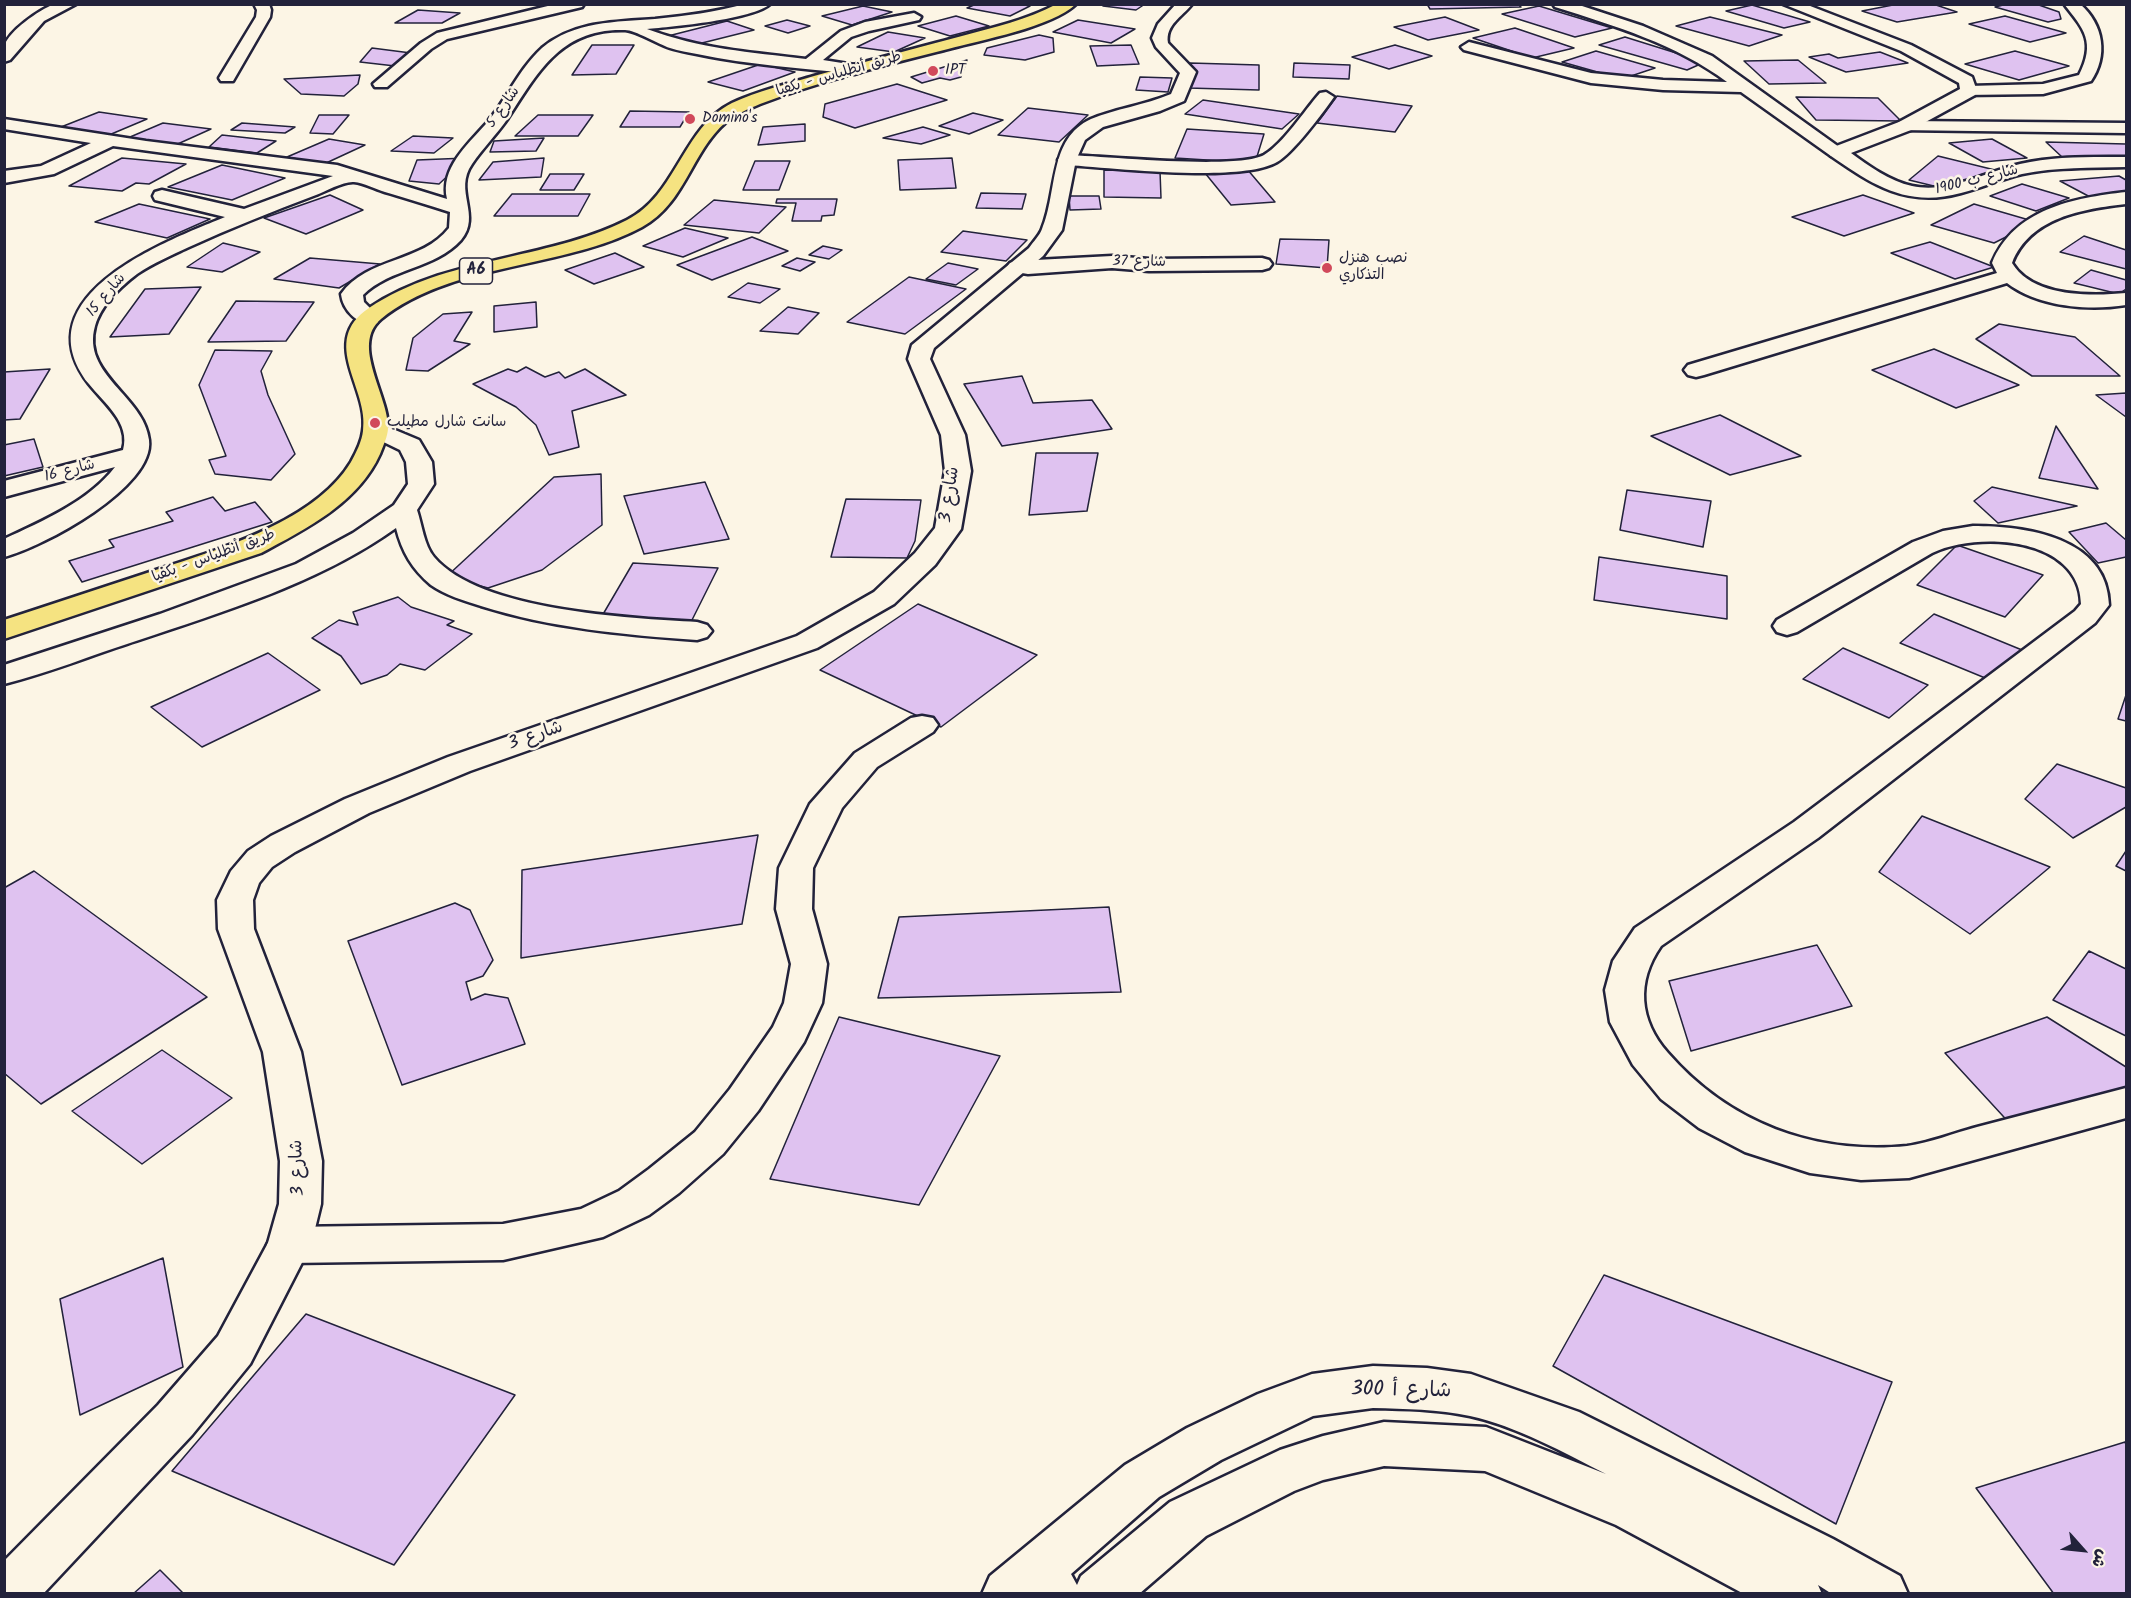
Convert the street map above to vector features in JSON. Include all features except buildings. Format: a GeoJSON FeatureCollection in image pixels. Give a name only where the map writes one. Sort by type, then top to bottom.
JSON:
{"type":"FeatureCollection","features":[{"type":"Feature","properties":{"kind":"highway","name":"طريق أنطلياس - بكفيا"},"geometry":{"type":"LineString","coordinates":[[369,318],[393,302],[424,287],[600,238],[636,223],[656,211],[667,198],[714,121],[734,109],[774,93],[855,69],[1026,23],[1069,4]]}},
{"type":"Feature","properties":{"kind":"highway"},"geometry":{"type":"LineString","coordinates":[[369,318],[359,331],[358,351],[376,429]]}},
{"type":"Feature","properties":{"kind":"highway","name":"طريق أنطلياس - بكفيا"},"geometry":{"type":"LineString","coordinates":[[4,630],[251,547],[285,530],[313,513],[347,483],[367,456],[376,429]]}},
{"type":"Feature","properties":{"kind":"street"},"geometry":{"type":"LineString","coordinates":[[4,57],[36,18],[47,11],[69,4]]}},
{"type":"Feature","properties":{"kind":"street"},"geometry":{"type":"LineString","coordinates":[[227,78],[263,17],[264,9],[261,4]]}},
{"type":"Feature","properties":{"kind":"street"},"geometry":{"type":"LineString","coordinates":[[381,84],[419,51],[442,36],[578,4]]}},
{"type":"Feature","properties":{"kind":"street","name":"شارع 5"},"geometry":{"type":"LineString","coordinates":[[369,318],[353,304],[352,294],[358,287],[446,242],[458,229],[460,209],[454,183],[455,176],[476,145],[499,118],[535,64],[558,43],[584,32],[673,22],[763,4]]}},
{"type":"Feature","properties":{"kind":"street","name":"شارع 3"},"geometry":{"type":"LineString","coordinates":[[8,1593],[175,1420],[234,1350],[289,1245],[300,1204],[301,1161],[282,1052],[236,929],[235,900],[243,879],[260,859],[283,843],[357,806],[459,764],[807,642],[884,598],[925,559],[948,529],[958,471],[953,435],[919,359],[923,345],[1036,252],[1052,230],[1067,160],[1077,137],[1097,123],[1154,107],[1178,97],[1185,85],[1188,72],[1159,39],[1162,27],[1185,4]]}},
{"type":"Feature","properties":{"kind":"street","name":"شارع ب 1900"},"geometry":{"type":"LineString","coordinates":[[1560,4],[1638,30],[1706,59],[1837,152],[1890,186],[1924,194],[2045,166],[2079,162],[2127,162]]}},
{"type":"Feature","properties":{"kind":"street"},"geometry":{"type":"LineString","coordinates":[[1790,4],[1874,34],[1925,57],[1966,80],[1969,91]]}},
{"type":"Feature","properties":{"kind":"street"},"geometry":{"type":"LineString","coordinates":[[1837,152],[1905,126],[1969,91],[2041,89],[2063,86],[2085,78],[2095,57],[2091,25],[2086,17],[2070,4]]}},
{"type":"Feature","properties":{"kind":"street"},"geometry":{"type":"LineString","coordinates":[[679,7],[730,12]]}},
{"type":"Feature","properties":{"kind":"street"},"geometry":{"type":"LineString","coordinates":[[809,64],[846,34],[865,27],[914,17]]}},
{"type":"Feature","properties":{"kind":"street"},"geometry":{"type":"LineString","coordinates":[[627,26],[690,49],[739,57],[855,69]]}},
{"type":"Feature","properties":{"kind":"street"},"geometry":{"type":"LineString","coordinates":[[1469,47],[1591,78],[1663,85],[1746,87]]}},
{"type":"Feature","properties":{"kind":"street"},"geometry":{"type":"LineString","coordinates":[[1067,160],[1218,166],[1258,164],[1273,157],[1326,97]]}},
{"type":"Feature","properties":{"kind":"street"},"geometry":{"type":"LineString","coordinates":[[4,124],[109,141],[316,168],[353,175],[460,209]]}},
{"type":"Feature","properties":{"kind":"street"},"geometry":{"type":"LineString","coordinates":[[1905,126],[2127,128]]}},
{"type":"Feature","properties":{"kind":"street"},"geometry":{"type":"LineString","coordinates":[[4,135],[30,127]]}},
{"type":"Feature","properties":{"kind":"street"},"geometry":{"type":"LineString","coordinates":[[4,177],[38,174],[52,170],[109,141]]}},
{"type":"Feature","properties":{"kind":"street"},"geometry":{"type":"LineString","coordinates":[[162,196],[248,213],[250,203],[259,196],[316,168]]}},
{"type":"Feature","properties":{"kind":"street","name":"شارع 15"},"geometry":{"type":"LineString","coordinates":[[135,454],[137,438],[132,421],[102,387],[86,364],[82,347],[82,330],[88,315],[107,291],[128,271],[170,248],[248,213],[353,175]]}},
{"type":"Feature","properties":{"kind":"street"},"geometry":{"type":"LineString","coordinates":[[2127,198],[2074,207],[2027,228],[2010,244],[2002,263],[2009,276],[2023,286],[2060,296],[2107,301],[2127,299]]}},
{"type":"Feature","properties":{"kind":"street","name":"شارع 37"},"geometry":{"type":"LineString","coordinates":[[1017,267],[1112,262],[1149,265],[1262,264]]}},
{"type":"Feature","properties":{"kind":"street"},"geometry":{"type":"LineString","coordinates":[[1696,370],[2009,276]]}},
{"type":"Feature","properties":{"kind":"street"},"geometry":{"type":"LineString","coordinates":[[4,675],[170,620],[306,570],[363,539],[404,510],[421,484],[419,462],[410,445],[376,429]]}},
{"type":"Feature","properties":{"kind":"street"},"geometry":{"type":"LineString","coordinates":[[4,549],[86,507],[127,471],[135,454]]}},
{"type":"Feature","properties":{"kind":"street","name":"شارع 16"},"geometry":{"type":"LineString","coordinates":[[4,489],[135,454]]}},
{"type":"Feature","properties":{"kind":"street"},"geometry":{"type":"LineString","coordinates":[[404,510],[422,562],[440,580],[480,598],[598,623],[697,632]]}},
{"type":"Feature","properties":{"kind":"street"},"geometry":{"type":"LineString","coordinates":[[1787,626],[1934,542],[1962,536],[1999,535],[2048,544],[2065,551],[2080,564],[2094,589],[2095,605],[2085,618],[1806,830],[1648,937],[1631,961],[1624,990],[1629,1022],[1647,1055],[1675,1088],[1713,1118],[1759,1141],[1810,1157],[1862,1164],[1909,1162],[2127,1103]]}},
{"type":"Feature","properties":{"kind":"street"},"geometry":{"type":"LineString","coordinates":[[289,1245],[503,1242],[588,1225],[634,1203],[664,1181],[709,1143],[744,1100],[790,1032],[804,1003],[809,964],[794,909],[796,868],[827,804],[866,760],[922,725]]}},
{"type":"Feature","properties":{"kind":"street","name":"شارع أ 300"},"geometry":{"type":"LineString","coordinates":[[1032,1586],[1142,1481],[1204,1444],[1275,1409],[1312,1395],[1373,1387],[1427,1389],[1471,1395],[1562,1427],[1815,1556],[1882,1593]]}},
{"type":"Feature","properties":{"kind":"street"},"geometry":{"type":"LineString","coordinates":[[1100,1593],[1188,1519],[1280,1473],[1323,1458],[1384,1444],[1486,1449],[1633,1508],[1796,1593]]}},
{"type":"Feature","properties":{"kind":"place","name":"IPT"},"geometry":{"type":"Point","coordinates":[933,71]}},
{"type":"Feature","properties":{"kind":"place","name":"Domino's"},"geometry":{"type":"Point","coordinates":[690,119]}},
{"type":"Feature","properties":{"kind":"place","name":"نصب هنزل التذكاري"},"geometry":{"type":"Point","coordinates":[1327,268]}},
{"type":"Feature","properties":{"kind":"place","name":"سانت شارل مطيلب"},"geometry":{"type":"Point","coordinates":[375,423]}}]}
